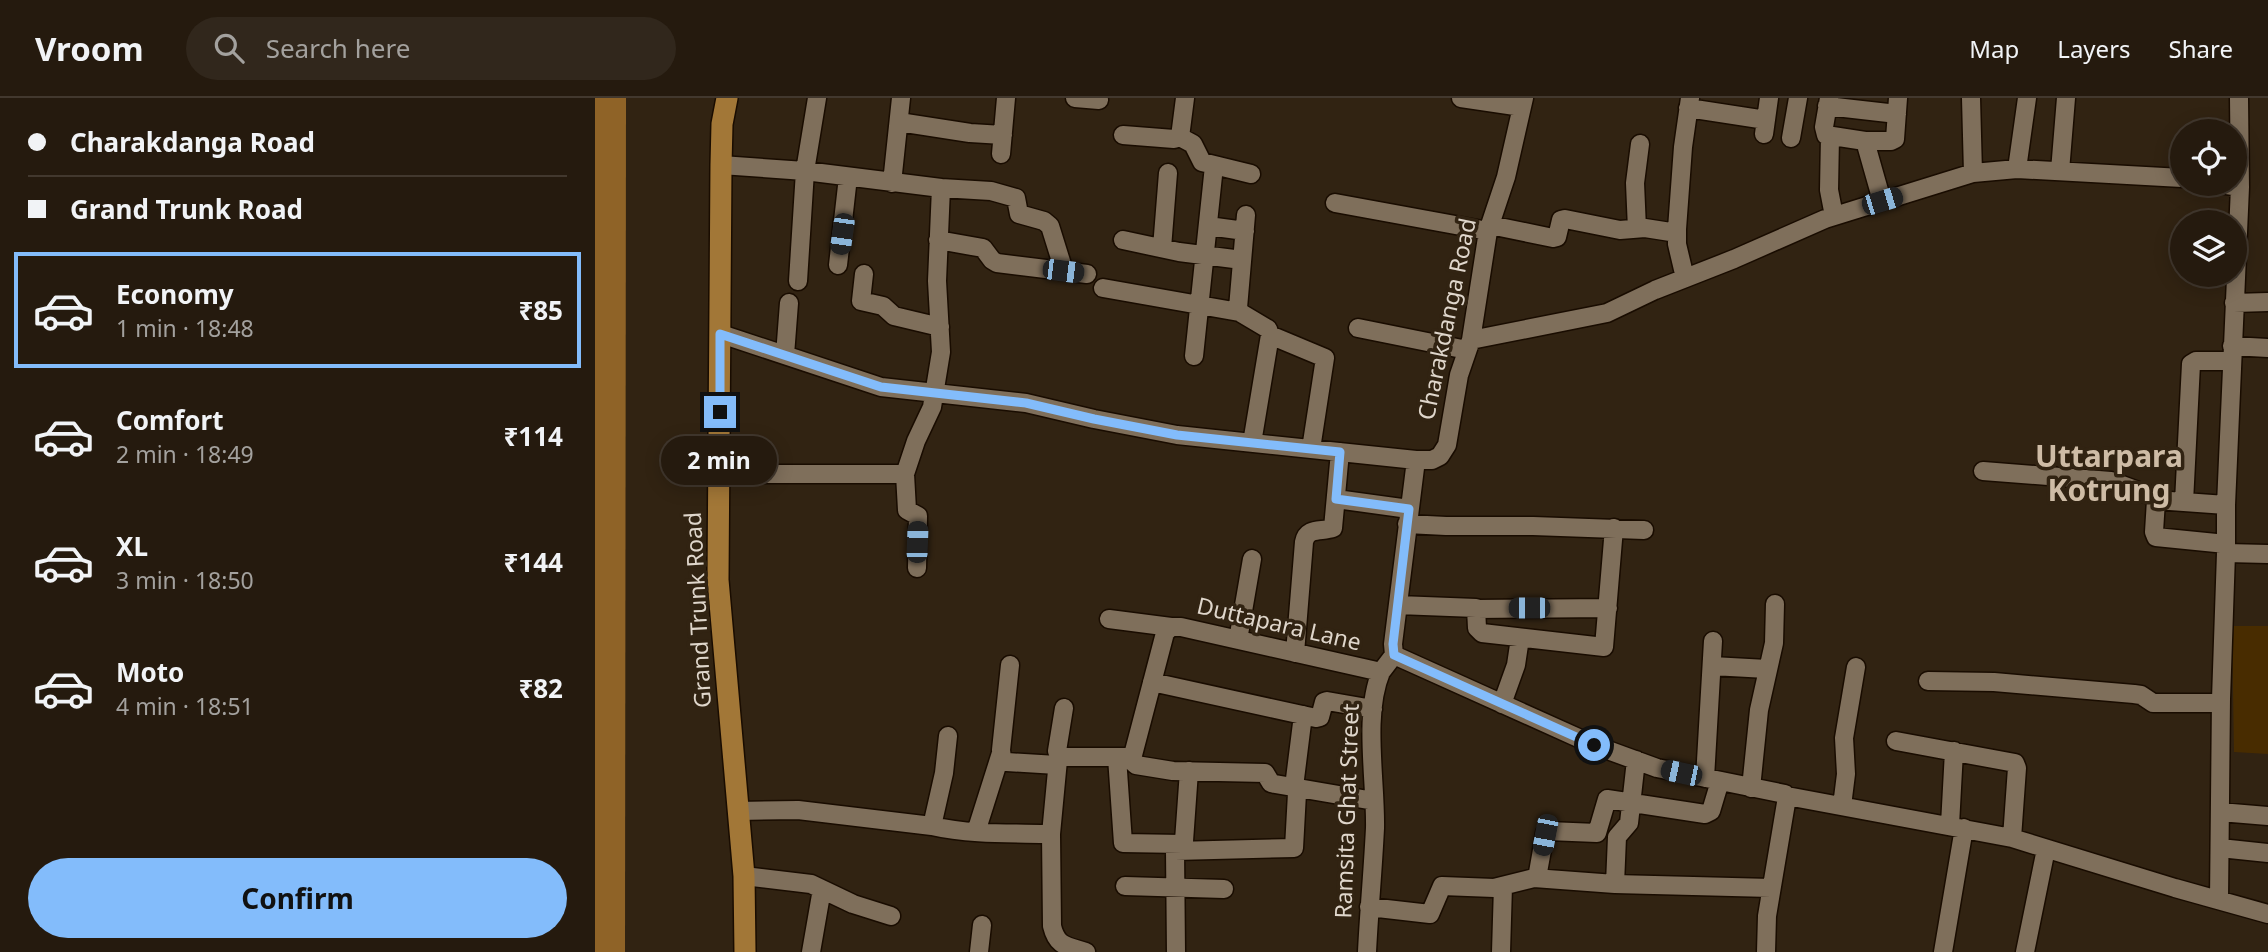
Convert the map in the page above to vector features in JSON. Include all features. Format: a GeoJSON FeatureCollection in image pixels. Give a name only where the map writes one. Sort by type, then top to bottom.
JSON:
{"type":"FeatureCollection","features":[{"type":"Feature","properties":{"kind":"main road","name":"Grand Trunk Road"},"geometry":{"type":"LineString","coordinates":[[727,98],[722,124],[721,165],[718,580],[744,876],[745,952]]}},
{"type":"Feature","properties":{"kind":"street"},"geometry":{"type":"LineString","coordinates":[[797,281],[805,171],[817,98]]}},
{"type":"Feature","properties":{"kind":"street"},"geometry":{"type":"LineString","coordinates":[[892,183],[901,98]]}},
{"type":"Feature","properties":{"kind":"street"},"geometry":{"type":"LineString","coordinates":[[1001,154],[1006,98]]}},
{"type":"Feature","properties":{"kind":"street"},"geometry":{"type":"LineString","coordinates":[[1075,98],[1099,100]]}},
{"type":"Feature","properties":{"kind":"street"},"geometry":{"type":"LineString","coordinates":[[1180,137],[1185,98]]}},
{"type":"Feature","properties":{"kind":"street"},"geometry":{"type":"LineString","coordinates":[[1461,98],[1523,103]]}},
{"type":"Feature","properties":{"kind":"street"},"geometry":{"type":"LineString","coordinates":[[1685,278],[1677,233],[1689,103],[1765,127],[1769,98]]}},
{"type":"Feature","properties":{"kind":"street"},"geometry":{"type":"LineString","coordinates":[[1791,138],[1798,98]]}},
{"type":"Feature","properties":{"kind":"street"},"geometry":{"type":"LineString","coordinates":[[1971,98],[1973,173]]}},
{"type":"Feature","properties":{"kind":"street"},"geometry":{"type":"LineString","coordinates":[[2017,169],[2027,98]]}},
{"type":"Feature","properties":{"kind":"street"},"geometry":{"type":"LineString","coordinates":[[2060,171],[2066,98]]}},
{"type":"Feature","properties":{"kind":"street"},"geometry":{"type":"LineString","coordinates":[[2239,98],[2239,119]]}},
{"type":"Feature","properties":{"kind":"street"},"geometry":{"type":"LineString","coordinates":[[1828,102],[1854,103],[1898,106],[1893,141],[1865,141],[1831,136],[1824,132],[1828,102]]}},
{"type":"Feature","properties":{"kind":"street","name":"Charakdanga Road"},"geometry":{"type":"LineString","coordinates":[[1416,460],[1432,460],[1440,456],[1447,445],[1458,375],[1469,345],[1489,228],[1506,177],[1523,103]]}},
{"type":"Feature","properties":{"kind":"street"},"geometry":{"type":"LineString","coordinates":[[899,122],[970,133],[1003,135]]}},
{"type":"Feature","properties":{"kind":"street"},"geometry":{"type":"LineString","coordinates":[[1123,135],[1174,139],[1180,137],[1193,144],[1202,162],[1251,174]]}},
{"type":"Feature","properties":{"kind":"street"},"geometry":{"type":"LineString","coordinates":[[1831,136],[1829,190],[1834,216]]}},
{"type":"Feature","properties":{"kind":"street"},"geometry":{"type":"LineString","coordinates":[[1865,141],[1882,201]]}},
{"type":"Feature","properties":{"kind":"street"},"geometry":{"type":"LineString","coordinates":[[1637,229],[1635,183],[1640,144]]}},
{"type":"Feature","properties":{"kind":"street"},"geometry":{"type":"LineString","coordinates":[[721,165],[991,191],[1016,198],[1019,214],[1044,221],[1051,228],[1063,271]]}},
{"type":"Feature","properties":{"kind":"street"},"geometry":{"type":"LineString","coordinates":[[1194,356],[1214,166]]}},
{"type":"Feature","properties":{"kind":"street"},"geometry":{"type":"LineString","coordinates":[[1358,328],[1469,345],[1607,313],[1834,216],[1973,173],[2017,169],[2170,177]]}},
{"type":"Feature","properties":{"kind":"street"},"geometry":{"type":"LineString","coordinates":[[1162,248],[1168,173]]}},
{"type":"Feature","properties":{"kind":"street"},"geometry":{"type":"LineString","coordinates":[[838,265],[848,177]]}},
{"type":"Feature","properties":{"kind":"street"},"geometry":{"type":"LineString","coordinates":[[917,568],[918,516],[907,509],[905,474],[916,440],[932,407],[941,352],[937,281],[941,188]]}},
{"type":"Feature","properties":{"kind":"street"},"geometry":{"type":"LineString","coordinates":[[2219,900],[2226,505],[2240,196]]}},
{"type":"Feature","properties":{"kind":"street"},"geometry":{"type":"LineString","coordinates":[[1335,203],[1553,238],[1557,237],[1562,220],[1565,219],[1621,229],[1645,228],[1677,233]]}},
{"type":"Feature","properties":{"kind":"street"},"geometry":{"type":"LineString","coordinates":[[1208,226],[1246,223],[1239,312]]}},
{"type":"Feature","properties":{"kind":"street"},"geometry":{"type":"LineString","coordinates":[[938,240],[983,248],[997,263],[1087,274]]}},
{"type":"Feature","properties":{"kind":"street"},"geometry":{"type":"LineString","coordinates":[[1122,240],[1242,260]]}},
{"type":"Feature","properties":{"kind":"street"},"geometry":{"type":"LineString","coordinates":[[864,274],[861,301],[883,306],[894,316],[940,327]]}},
{"type":"Feature","properties":{"kind":"street"},"geometry":{"type":"LineString","coordinates":[[1103,288],[1239,312],[1268,329],[1270,335],[1252,443]]}},
{"type":"Feature","properties":{"kind":"street"},"geometry":{"type":"LineString","coordinates":[[2234,303],[2268,302]]}},
{"type":"Feature","properties":{"kind":"street"},"geometry":{"type":"LineString","coordinates":[[785,355],[789,303]]}},
{"type":"Feature","properties":{"kind":"street"},"geometry":{"type":"LineString","coordinates":[[720,334],[866,384],[1026,403],[1177,435],[1416,460],[1393,644],[1394,655],[1594,745],[1657,768],[1787,796],[2012,838],[2268,914]]}},
{"type":"Feature","properties":{"kind":"street"},"geometry":{"type":"LineString","coordinates":[[1270,335],[1325,358],[1311,449]]}},
{"type":"Feature","properties":{"kind":"street"},"geometry":{"type":"LineString","coordinates":[[2184,502],[2191,364],[2232,353],[2268,348]]}},
{"type":"Feature","properties":{"kind":"street"},"geometry":{"type":"LineString","coordinates":[[1295,653],[1305,536],[1312,531],[1333,528],[1340,452]]}},
{"type":"Feature","properties":{"kind":"street"},"geometry":{"type":"LineString","coordinates":[[1983,471],[2111,481],[2152,496],[2156,500],[2226,505]]}},
{"type":"Feature","properties":{"kind":"street"},"geometry":{"type":"LineString","coordinates":[[719,474],[905,474]]}},
{"type":"Feature","properties":{"kind":"street"},"geometry":{"type":"LineString","coordinates":[[1336,499],[1445,526],[1644,530]]}},
{"type":"Feature","properties":{"kind":"street"},"geometry":{"type":"LineString","coordinates":[[2156,500],[2156,537],[2268,554]]}},
{"type":"Feature","properties":{"kind":"street"},"geometry":{"type":"LineString","coordinates":[[1476,609],[1476,628],[1480,632],[1604,647],[1614,528]]}},
{"type":"Feature","properties":{"kind":"street"},"geometry":{"type":"LineString","coordinates":[[1238,640],[1252,559]]}},
{"type":"Feature","properties":{"kind":"street"},"geometry":{"type":"LineString","coordinates":[[1751,788],[1759,710],[1774,643],[1775,604]]}},
{"type":"Feature","properties":{"kind":"street"},"geometry":{"type":"LineString","coordinates":[[1398,605],[1476,609],[1608,608]]}},
{"type":"Feature","properties":{"kind":"street"},"geometry":{"type":"LineString","coordinates":[[1109,619],[1171,627]]}},
{"type":"Feature","properties":{"kind":"street","name":"Duttapara Lane"},"geometry":{"type":"LineString","coordinates":[[1122,757],[1134,751],[1165,633],[1171,627],[1381,672],[1394,655]]}},
{"type":"Feature","properties":{"kind":"street"},"geometry":{"type":"LineString","coordinates":[[1502,704],[1516,665],[1520,638]]}},
{"type":"Feature","properties":{"kind":"street"},"geometry":{"type":"LineString","coordinates":[[1537,878],[1547,832],[1595,833],[1599,830],[1608,799],[1705,814],[1711,811],[1713,641]]}},
{"type":"Feature","properties":{"kind":"street"},"geometry":{"type":"LineString","coordinates":[[976,832],[1000,753],[1010,665]]}},
{"type":"Feature","properties":{"kind":"street"},"geometry":{"type":"LineString","coordinates":[[1712,666],[1767,670]]}},
{"type":"Feature","properties":{"kind":"street"},"geometry":{"type":"LineString","coordinates":[[1842,806],[1846,777],[1844,738],[1856,667]]}},
{"type":"Feature","properties":{"kind":"street","name":"Ramsita Ghat Street"},"geometry":{"type":"LineString","coordinates":[[1367,952],[1375,827],[1373,709],[1374,691],[1381,672]]}},
{"type":"Feature","properties":{"kind":"street"},"geometry":{"type":"LineString","coordinates":[[1928,681],[1994,682],[2134,694],[2153,703],[2221,703]]}},
{"type":"Feature","properties":{"kind":"street"},"geometry":{"type":"LineString","coordinates":[[1152,682],[1319,718],[1324,702],[1327,701],[1373,709]]}},
{"type":"Feature","properties":{"kind":"street"},"geometry":{"type":"LineString","coordinates":[[1064,708],[1057,751],[1051,834],[1052,926],[1056,946],[1086,952]]}},
{"type":"Feature","properties":{"kind":"street"},"geometry":{"type":"LineString","coordinates":[[1122,757],[1123,843],[1179,848],[1294,848],[1297,793],[1294,787],[1303,715]]}},
{"type":"Feature","properties":{"kind":"street"},"geometry":{"type":"LineString","coordinates":[[932,826],[943,782],[948,736]]}},
{"type":"Feature","properties":{"kind":"street"},"geometry":{"type":"LineString","coordinates":[[1896,741],[2014,762],[2012,838]]}},
{"type":"Feature","properties":{"kind":"street"},"geometry":{"type":"LineString","coordinates":[[1943,952],[1957,827],[1954,751]]}},
{"type":"Feature","properties":{"kind":"street"},"geometry":{"type":"LineString","coordinates":[[1000,753],[1007,762],[1122,757],[1141,766],[1266,774],[1272,784],[1374,801]]}},
{"type":"Feature","properties":{"kind":"street"},"geometry":{"type":"LineString","coordinates":[[1615,884],[1617,837],[1629,823],[1636,760]]}},
{"type":"Feature","properties":{"kind":"street"},"geometry":{"type":"LineString","coordinates":[[1176,952],[1175,889],[1189,771]]}},
{"type":"Feature","properties":{"kind":"street"},"geometry":{"type":"LineString","coordinates":[[1766,952],[1767,916],[1787,796]]}},
{"type":"Feature","properties":{"kind":"street"},"geometry":{"type":"LineString","coordinates":[[738,811],[798,810],[976,832],[1051,834]]}},
{"type":"Feature","properties":{"kind":"street"},"geometry":{"type":"LineString","coordinates":[[2220,812],[2268,816]]}},
{"type":"Feature","properties":{"kind":"street"},"geometry":{"type":"LineString","coordinates":[[2220,848],[2268,853]]}},
{"type":"Feature","properties":{"kind":"street"},"geometry":{"type":"LineString","coordinates":[[2025,952],[2046,849]]}},
{"type":"Feature","properties":{"kind":"street"},"geometry":{"type":"LineString","coordinates":[[744,876],[811,884],[853,904],[891,916]]}},
{"type":"Feature","properties":{"kind":"street"},"geometry":{"type":"LineString","coordinates":[[1369,907],[1430,914],[1442,886],[1503,886],[1537,878],[1615,884],[1771,888]]}},
{"type":"Feature","properties":{"kind":"street"},"geometry":{"type":"LineString","coordinates":[[1125,886],[1224,890]]}},
{"type":"Feature","properties":{"kind":"street"},"geometry":{"type":"LineString","coordinates":[[1501,952],[1503,886]]}},
{"type":"Feature","properties":{"kind":"street"},"geometry":{"type":"LineString","coordinates":[[811,952],[822,888]]}},
{"type":"Feature","properties":{"kind":"street"},"geometry":{"type":"LineString","coordinates":[[979,952],[982,925]]}},
{"type":"Feature","properties":{"kind":"shaded area"},"geometry":{"type":"Polygon","coordinates":[[[595,98],[626,98],[625,952],[595,952],[595,98]]]}},
{"type":"Feature","properties":{"kind":"shaded area"},"geometry":{"type":"Polygon","coordinates":[[[2232,626],[2268,626],[2268,754],[2234,752],[2232,626]]]}},
{"type":"Feature","properties":{"kind":"district","name":"Uttarpara Kotrung"},"geometry":{"type":"Point","coordinates":[2109,474]}},
{"type":"Feature","properties":{"kind":"route"},"geometry":{"type":"LineString","coordinates":[[720,412],[720,334],[881,387],[1026,403],[1177,435],[1340,452],[1336,499],[1409,509],[1393,644],[1394,655],[1594,745]]}}]}
